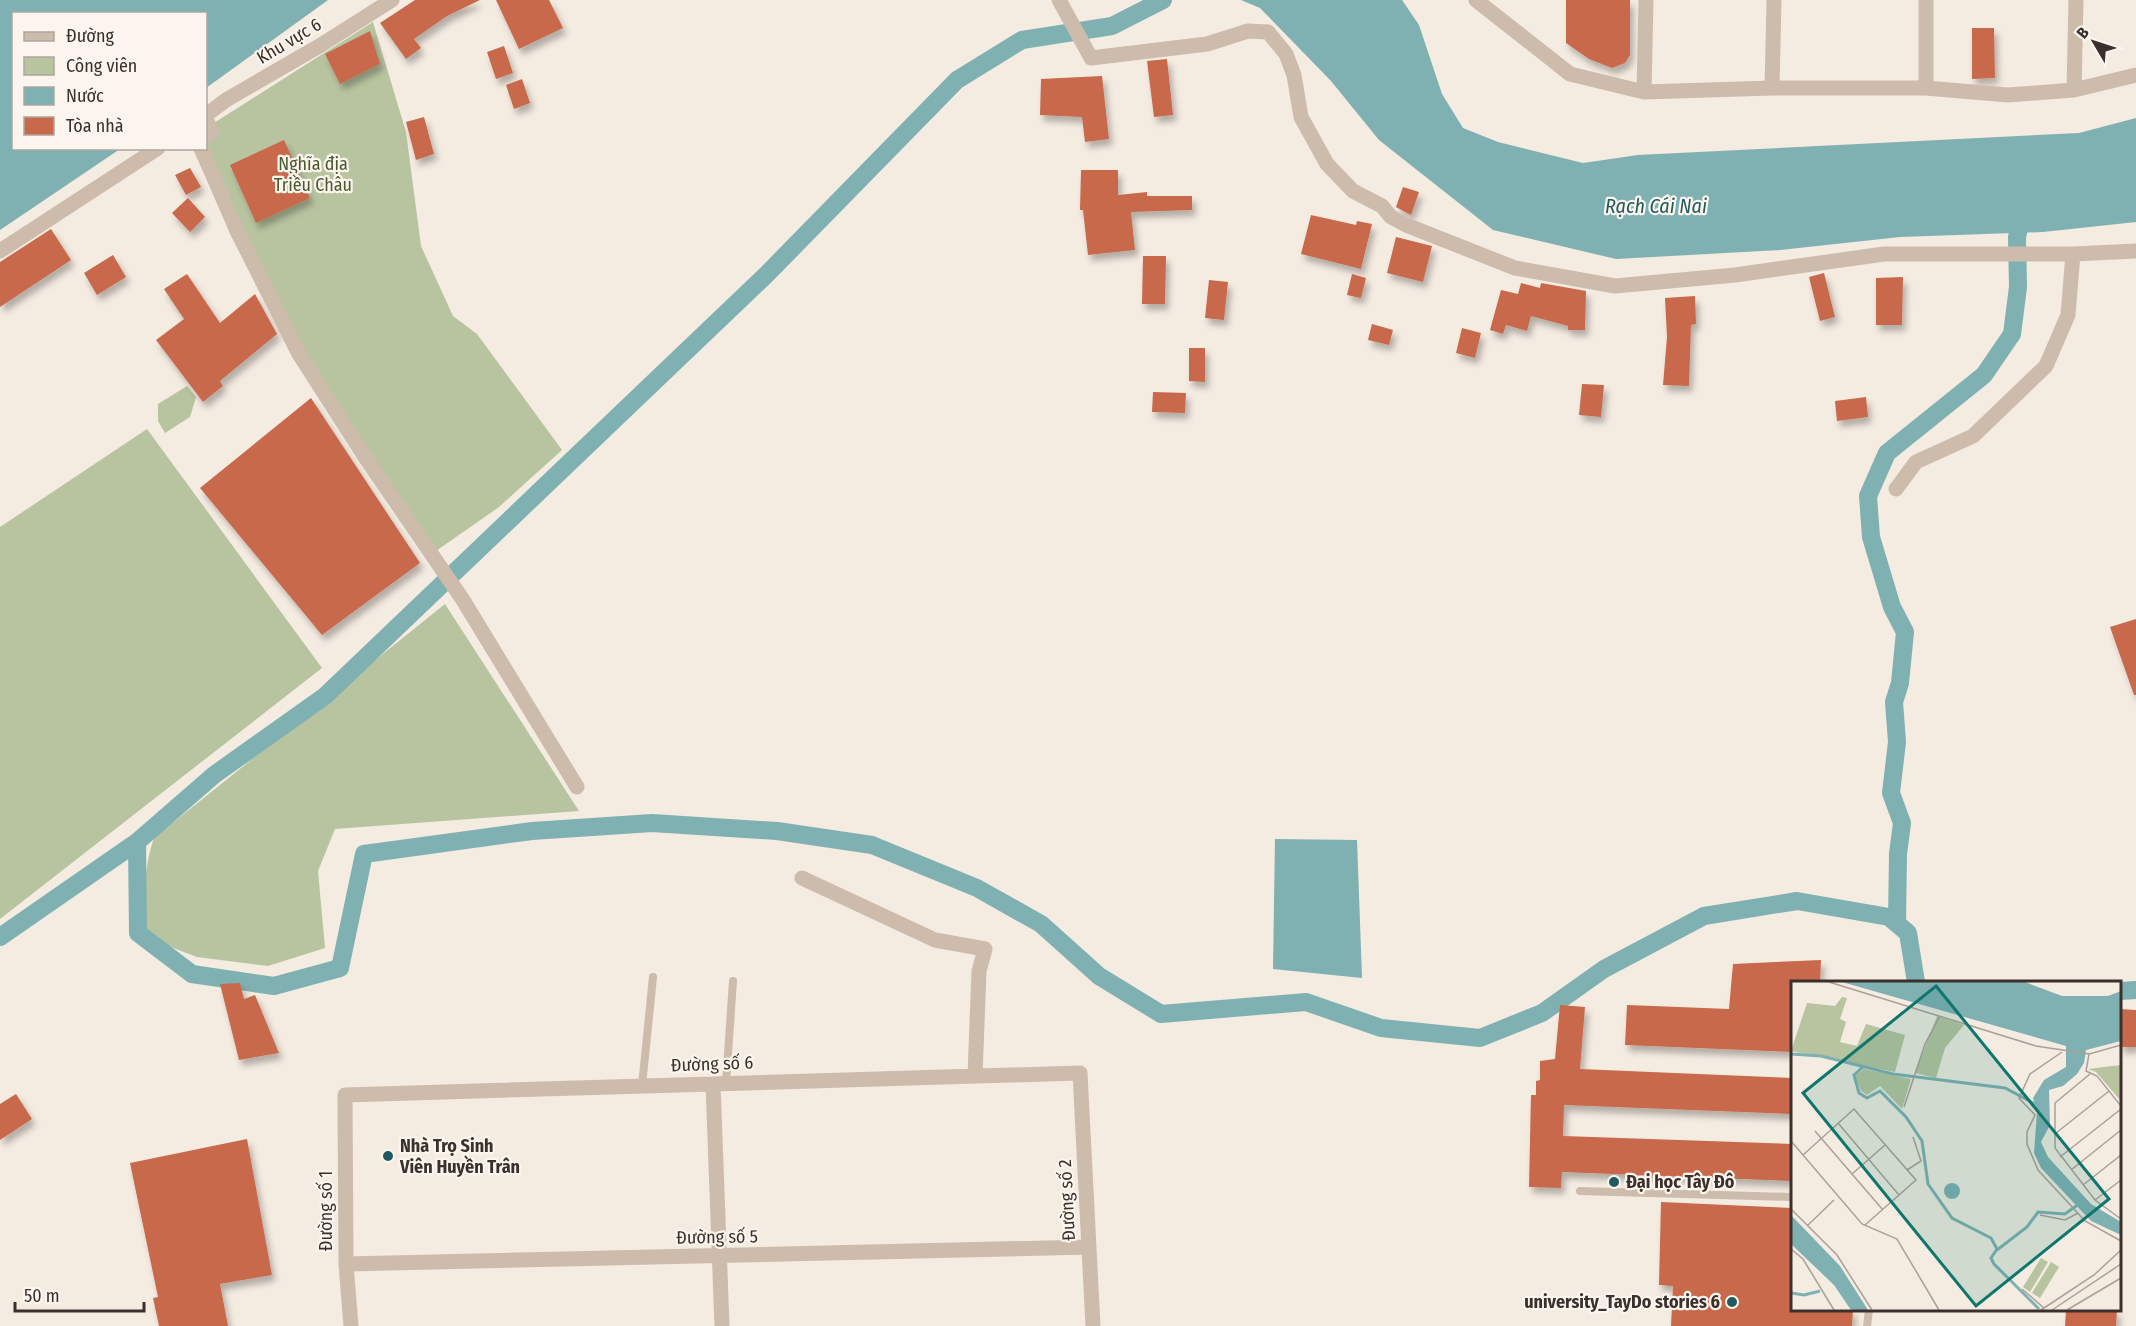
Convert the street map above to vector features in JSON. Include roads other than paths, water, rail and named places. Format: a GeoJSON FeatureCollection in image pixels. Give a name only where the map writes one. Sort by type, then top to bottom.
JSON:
{"type":"FeatureCollection","features":[{"type":"Feature","properties":{"kind":"street","name":"Khu vực 6"},"geometry":{"type":"LineString","coordinates":[[207,116],[226,100],[321,45],[392,0]]}},
{"type":"Feature","properties":{"kind":"street"},"geometry":{"type":"LineString","coordinates":[[1644,92],[1646,0]]}},
{"type":"Feature","properties":{"kind":"street"},"geometry":{"type":"LineString","coordinates":[[1772,88],[1774,0]]}},
{"type":"Feature","properties":{"kind":"street"},"geometry":{"type":"LineString","coordinates":[[1926,0],[1926,88]]}},
{"type":"Feature","properties":{"kind":"street"},"geometry":{"type":"LineString","coordinates":[[2074,90],[2076,0]]}},
{"type":"Feature","properties":{"kind":"street"},"geometry":{"type":"LineString","coordinates":[[1059,1],[1091,58],[1207,45],[1248,31],[1268,32],[1286,54],[1294,75],[1302,117],[1327,164],[1353,191],[1382,206],[1391,217],[1406,225],[1515,268],[1616,286],[1735,275],[1884,254],[2073,254],[2136,251]]}},
{"type":"Feature","properties":{"kind":"street"},"geometry":{"type":"LineString","coordinates":[[1478,1],[1570,74],[1644,92],[1772,88],[1926,88],[2008,95],[2074,90],[2136,75]]}},
{"type":"Feature","properties":{"kind":"street"},"geometry":{"type":"LineString","coordinates":[[207,120],[212,132],[207,135]]}},
{"type":"Feature","properties":{"kind":"street"},"geometry":{"type":"LineString","coordinates":[[0,251],[155,150]]}},
{"type":"Feature","properties":{"kind":"street"},"geometry":{"type":"LineString","coordinates":[[202,150],[237,231],[299,354],[454,588],[577,787]]}},
{"type":"Feature","properties":{"kind":"street"},"geometry":{"type":"LineString","coordinates":[[1896,489],[1916,462],[1972,436],[2046,366],[2068,315],[2073,254]]}},
{"type":"Feature","properties":{"kind":"street"},"geometry":{"type":"LineString","coordinates":[[802,878],[934,940],[985,949],[979,971],[975,1076]]}},
{"type":"Feature","properties":{"kind":"street","name":"Đường số 6"},"geometry":{"type":"LineString","coordinates":[[345,1095],[1080,1073]]}},
{"type":"Feature","properties":{"kind":"street","name":"Đường số 2"},"geometry":{"type":"LineString","coordinates":[[1080,1073],[1094,1326]]}},
{"type":"Feature","properties":{"kind":"street"},"geometry":{"type":"LineString","coordinates":[[719,1083],[718,1256],[722,1326]]}},
{"type":"Feature","properties":{"kind":"street","name":"Đường số 1"},"geometry":{"type":"LineString","coordinates":[[345,1095],[346,1264],[351,1326]]}},
{"type":"Feature","properties":{"kind":"street","name":"Đường số 5"},"geometry":{"type":"LineString","coordinates":[[346,1264],[1089,1246]]}},
{"type":"Feature","properties":{"kind":"lane"},"geometry":{"type":"LineString","coordinates":[[642,1086],[653,977]]}},
{"type":"Feature","properties":{"kind":"lane"},"geometry":{"type":"LineString","coordinates":[[719,1083],[733,981]]}},
{"type":"Feature","properties":{"kind":"lane"},"geometry":{"type":"LineString","coordinates":[[1580,1191],[1791,1197]]}},
{"type":"Feature","properties":{"kind":"lane"},"geometry":{"type":"LineString","coordinates":[[1868,1326],[1869,1311]]}},
{"type":"Feature","properties":{"kind":"water"},"geometry":{"type":"Polygon","coordinates":[[[0,0],[328,0],[207,87],[207,12],[12,12],[12,150],[119,150],[0,230],[0,0]]]}},
{"type":"Feature","properties":{"kind":"water","name":"Rạch Cái Nai"},"geometry":{"type":"Polygon","coordinates":[[[1241,0],[1402,0],[1419,25],[1442,94],[1463,128],[1498,142],[1583,163],[1638,155],[2079,133],[2136,118],[2136,222],[2043,232],[1900,237],[1780,250],[1616,259],[1493,230],[1379,140],[1331,81],[1260,8],[1241,0]]]}},
{"type":"Feature","properties":{"kind":"water"},"geometry":{"type":"Polygon","coordinates":[[[1275,839],[1357,840],[1362,978],[1273,969],[1275,839]]]}},
{"type":"Feature","properties":{"kind":"waterway"},"geometry":{"type":"LineString","coordinates":[[0,937],[137,842],[214,775],[325,696],[766,275],[957,80],[1022,40],[1112,26],[1163,0]]}},
{"type":"Feature","properties":{"kind":"waterway"},"geometry":{"type":"LineString","coordinates":[[1897,924],[1898,854],[1902,823],[1891,793],[1897,742],[1894,702],[1900,683],[1905,632],[1892,607],[1871,537],[1868,496],[1887,453],[1984,375],[2012,334],[2018,287],[2017,237],[2023,210]]}},
{"type":"Feature","properties":{"kind":"waterway"},"geometry":{"type":"LineString","coordinates":[[137,842],[138,933],[192,974],[274,986],[340,968],[364,854],[532,831],[652,823],[777,831],[872,845],[977,888],[1041,924],[1099,976],[1161,1014],[1306,1002],[1381,1028],[1480,1038],[1542,1013],[1604,969],[1704,916],[1797,901],[1889,917],[1908,933],[1916,981]]}},
{"type":"Feature","properties":{"kind":"waterway"},"geometry":{"type":"LineString","coordinates":[[2121,991],[2136,990]]}},
{"type":"Feature","properties":{"kind":"place","name":"Nhà Trọ Sinh Viên Huyền Trân"},"geometry":{"type":"Point","coordinates":[388,1156]}},
{"type":"Feature","properties":{"kind":"place","name":"Đại học Tây Đô"},"geometry":{"type":"Point","coordinates":[1614,1182]}},
{"type":"Feature","properties":{"kind":"place","name":"university_TayDo stories 6"},"geometry":{"type":"Point","coordinates":[1732,1302]}},
{"type":"Feature","properties":{"kind":"park label","name":"Nghĩa địa Triều Châu"},"geometry":{"type":"Point","coordinates":[313,174]}}]}
